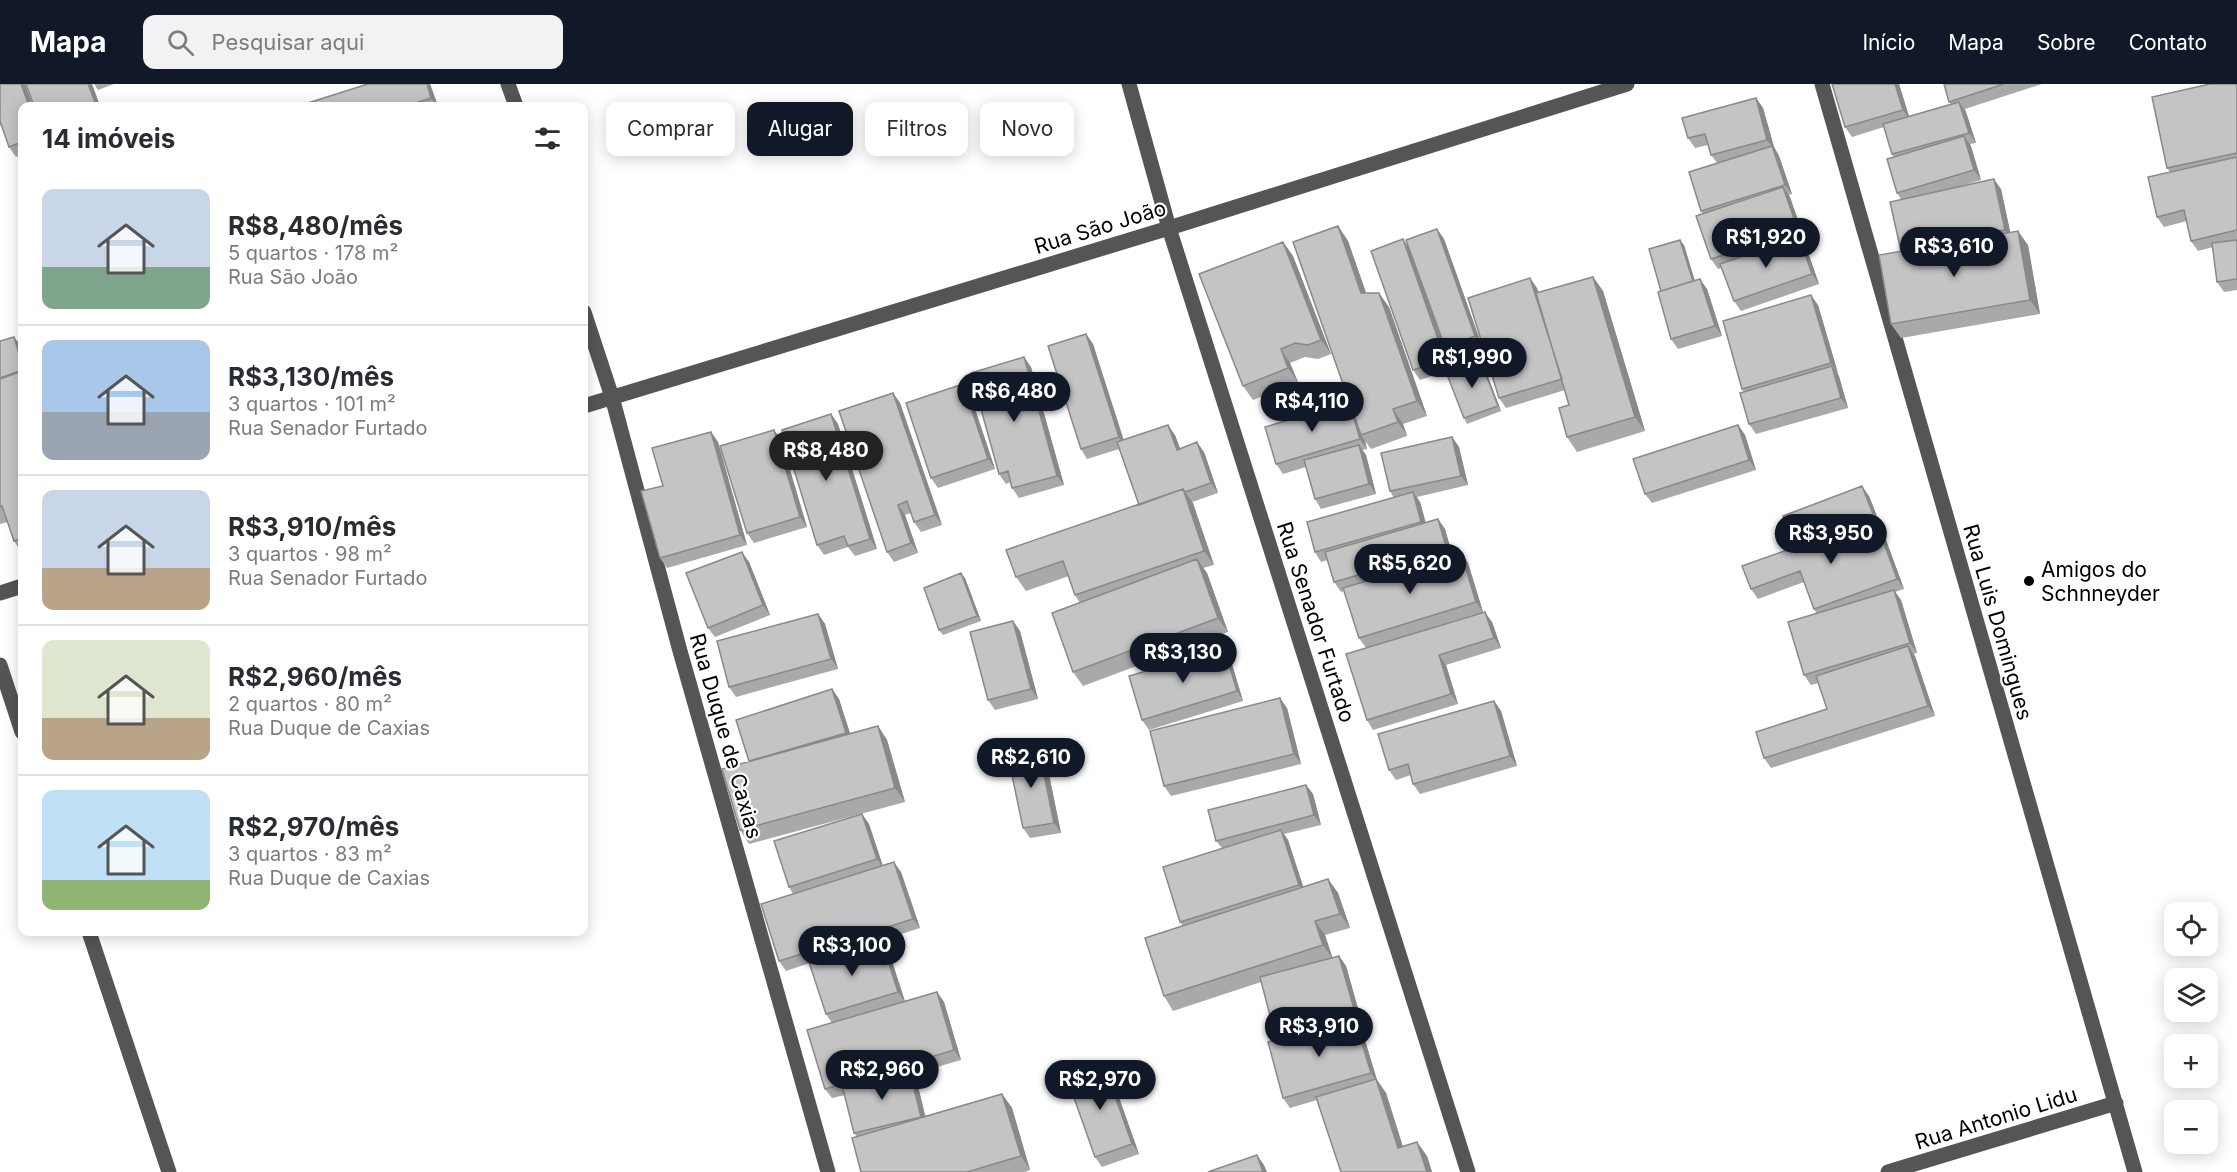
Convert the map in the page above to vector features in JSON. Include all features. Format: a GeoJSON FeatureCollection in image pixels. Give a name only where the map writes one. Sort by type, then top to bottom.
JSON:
{"type":"FeatureCollection","features":[{"type":"Feature","properties":{"kind":"street"},"geometry":{"type":"LineString","coordinates":[[508,84],[515,102]]}},
{"type":"Feature","properties":{"kind":"street","name":"Rua Senador Furtado"},"geometry":{"type":"LineString","coordinates":[[1129,84],[1169,228],[1468,1172]]}},
{"type":"Feature","properties":{"kind":"street","name":"Rua São João"},"geometry":{"type":"LineString","coordinates":[[588,405],[1169,228],[1627,84]]}},
{"type":"Feature","properties":{"kind":"street","name":"Rua Luis Domingues"},"geometry":{"type":"LineString","coordinates":[[1822,84],[2135,1172]]}},
{"type":"Feature","properties":{"kind":"street","name":"Rua Duque de Caxias"},"geometry":{"type":"LineString","coordinates":[[588,324],[612,397],[680,651],[828,1172]]}},
{"type":"Feature","properties":{"kind":"street"},"geometry":{"type":"LineString","coordinates":[[0,593],[18,587]]}},
{"type":"Feature","properties":{"kind":"street"},"geometry":{"type":"LineString","coordinates":[[0,665],[18,720]]}},
{"type":"Feature","properties":{"kind":"street"},"geometry":{"type":"LineString","coordinates":[[90,936],[169,1172]]}},
{"type":"Feature","properties":{"kind":"street","name":"Rua Antonio Lidu"},"geometry":{"type":"LineString","coordinates":[[1888,1172],[2116,1104]]}},
{"type":"Feature","properties":{"kind":"building"},"geometry":{"type":"Polygon","coordinates":[[[0,84],[21,84],[28,102],[18,102],[18,144],[9,147],[0,121],[0,84]]]}},
{"type":"Feature","properties":{"kind":"building"},"geometry":{"type":"Polygon","coordinates":[[[26,84],[88,84],[95,102],[33,102],[26,84]]]}},
{"type":"Feature","properties":{"kind":"building"},"geometry":{"type":"Polygon","coordinates":[[[368,84],[427,84],[431,98],[418,102],[311,102],[368,84]]]}},
{"type":"Feature","properties":{"kind":"building"},"geometry":{"type":"Polygon","coordinates":[[[1832,84],[1895,84],[1903,110],[1845,127],[1832,84]]]}},
{"type":"Feature","properties":{"kind":"building"},"geometry":{"type":"Polygon","coordinates":[[[1944,84],[2004,84],[1949,102],[1944,84]]]}},
{"type":"Feature","properties":{"kind":"building"},"geometry":{"type":"Polygon","coordinates":[[[2210,84],[2237,84],[2237,153],[2167,168],[2152,97],[2210,84]]]}},
{"type":"Feature","properties":{"kind":"building"},"geometry":{"type":"Polygon","coordinates":[[[1756,98],[1767,140],[1711,155],[1705,134],[1688,138],[1682,118],[1756,98]]]}},
{"type":"Feature","properties":{"kind":"building"},"geometry":{"type":"Polygon","coordinates":[[[1959,102],[1969,133],[1892,154],[1883,124],[1959,102]]]}},
{"type":"Feature","properties":{"kind":"building"},"geometry":{"type":"Polygon","coordinates":[[[1964,136],[1974,170],[1897,193],[1887,159],[1964,136]]]}},
{"type":"Feature","properties":{"kind":"building"},"geometry":{"type":"Polygon","coordinates":[[[1772,146],[1785,185],[1701,211],[1689,172],[1772,146]]]}},
{"type":"Feature","properties":{"kind":"building"},"geometry":{"type":"Polygon","coordinates":[[[2237,157],[2237,230],[2191,241],[2184,210],[2157,217],[2148,177],[2237,157]]]}},
{"type":"Feature","properties":{"kind":"building"},"geometry":{"type":"Polygon","coordinates":[[[1994,179],[2005,230],[1901,251],[1890,202],[1994,179]]]}},
{"type":"Feature","properties":{"kind":"building"},"geometry":{"type":"Polygon","coordinates":[[[1783,187],[1798,230],[1711,259],[1696,216],[1783,187]]]}},
{"type":"Feature","properties":{"kind":"building"},"geometry":{"type":"Polygon","coordinates":[[[1338,226],[1361,293],[1379,293],[1417,401],[1393,409],[1398,422],[1361,435],[1293,242],[1338,226]]]}},
{"type":"Feature","properties":{"kind":"building"},"geometry":{"type":"Polygon","coordinates":[[[1437,229],[1475,336],[1445,347],[1406,240],[1437,229]]]}},
{"type":"Feature","properties":{"kind":"building"},"geometry":{"type":"Polygon","coordinates":[[[2018,231],[2030,300],[1891,324],[1879,255],[2018,231]]]}},
{"type":"Feature","properties":{"kind":"building"},"geometry":{"type":"Polygon","coordinates":[[[1799,237],[1812,274],[1734,301],[1720,264],[1799,237]]]}},
{"type":"Feature","properties":{"kind":"building"},"geometry":{"type":"Polygon","coordinates":[[[1403,239],[1445,359],[1413,370],[1371,251],[1403,239]]]}},
{"type":"Feature","properties":{"kind":"building"},"geometry":{"type":"Polygon","coordinates":[[[1680,240],[1693,281],[1661,291],[1649,249],[1680,240]]]}},
{"type":"Feature","properties":{"kind":"building"},"geometry":{"type":"Polygon","coordinates":[[[2237,240],[2237,279],[2217,282],[2212,243],[2237,240]]]}},
{"type":"Feature","properties":{"kind":"building"},"geometry":{"type":"Polygon","coordinates":[[[1283,242],[1321,340],[1308,345],[1295,343],[1281,349],[1288,368],[1243,386],[1199,274],[1283,242]]]}},
{"type":"Feature","properties":{"kind":"building"},"geometry":{"type":"Polygon","coordinates":[[[1593,277],[1635,417],[1567,437],[1559,408],[1569,405],[1536,293],[1593,277]]]}},
{"type":"Feature","properties":{"kind":"building"},"geometry":{"type":"Polygon","coordinates":[[[1530,278],[1562,379],[1499,398],[1468,298],[1530,278]]]}},
{"type":"Feature","properties":{"kind":"building"},"geometry":{"type":"Polygon","coordinates":[[[1700,279],[1715,326],[1671,339],[1658,292],[1700,279]]]}},
{"type":"Feature","properties":{"kind":"building"},"geometry":{"type":"Polygon","coordinates":[[[1811,295],[1831,363],[1742,389],[1723,321],[1811,295]]]}},
{"type":"Feature","properties":{"kind":"building"},"geometry":{"type":"Polygon","coordinates":[[[1086,334],[1119,437],[1081,449],[1048,346],[1086,334]]]}},
{"type":"Feature","properties":{"kind":"building"},"geometry":{"type":"Polygon","coordinates":[[[14,337],[18,350],[18,371],[0,378],[0,341],[14,337]]]}},
{"type":"Feature","properties":{"kind":"building"},"geometry":{"type":"Polygon","coordinates":[[[1024,357],[1057,476],[1012,488],[1008,471],[999,474],[971,373],[1024,357]]]}},
{"type":"Feature","properties":{"kind":"building"},"geometry":{"type":"Polygon","coordinates":[[[1480,359],[1498,406],[1464,418],[1446,372],[1480,359]]]}},
{"type":"Feature","properties":{"kind":"building"},"geometry":{"type":"Polygon","coordinates":[[[1832,366],[1841,398],[1749,424],[1740,393],[1832,366]]]}},
{"type":"Feature","properties":{"kind":"building"},"geometry":{"type":"Polygon","coordinates":[[[18,372],[18,540],[14,541],[2,506],[0,507],[0,379],[18,372]]]}},
{"type":"Feature","properties":{"kind":"building"},"geometry":{"type":"Polygon","coordinates":[[[963,384],[988,459],[931,478],[906,403],[963,384]]]}},
{"type":"Feature","properties":{"kind":"building"},"geometry":{"type":"Polygon","coordinates":[[[893,393],[935,515],[914,522],[907,501],[898,505],[911,543],[887,552],[839,411],[893,393]]]}},
{"type":"Feature","properties":{"kind":"building"},"geometry":{"type":"Polygon","coordinates":[[[1349,402],[1360,439],[1276,464],[1265,427],[1349,402]]]}},
{"type":"Feature","properties":{"kind":"building"},"geometry":{"type":"Polygon","coordinates":[[[831,414],[870,539],[848,546],[844,536],[817,545],[782,430],[831,414]]]}},
{"type":"Feature","properties":{"kind":"building"},"geometry":{"type":"Polygon","coordinates":[[[1168,425],[1177,450],[1197,442],[1211,483],[1185,492],[1183,489],[1139,505],[1117,442],[1168,425]]]}},
{"type":"Feature","properties":{"kind":"building"},"geometry":{"type":"Polygon","coordinates":[[[1738,425],[1749,460],[1645,494],[1633,459],[1738,425]]]}},
{"type":"Feature","properties":{"kind":"building"},"geometry":{"type":"Polygon","coordinates":[[[774,430],[800,517],[747,533],[720,446],[774,430]]]}},
{"type":"Feature","properties":{"kind":"building"},"geometry":{"type":"Polygon","coordinates":[[[711,432],[740,535],[660,558],[641,491],[663,486],[652,448],[711,432]]]}},
{"type":"Feature","properties":{"kind":"building"},"geometry":{"type":"Polygon","coordinates":[[[1452,437],[1461,476],[1390,491],[1381,453],[1452,437]]]}},
{"type":"Feature","properties":{"kind":"building"},"geometry":{"type":"Polygon","coordinates":[[[1359,445],[1369,484],[1315,499],[1304,460],[1359,445]]]}},
{"type":"Feature","properties":{"kind":"building"},"geometry":{"type":"Polygon","coordinates":[[[1862,486],[1873,514],[1794,545],[1783,516],[1862,486]]]}},
{"type":"Feature","properties":{"kind":"building"},"geometry":{"type":"Polygon","coordinates":[[[1183,489],[1204,551],[1075,595],[1063,561],[1016,577],[1006,550],[1183,489]]]}},
{"type":"Feature","properties":{"kind":"building"},"geometry":{"type":"Polygon","coordinates":[[[1413,492],[1421,522],[1315,552],[1307,522],[1413,492]]]}},
{"type":"Feature","properties":{"kind":"building"},"geometry":{"type":"Polygon","coordinates":[[[1438,519],[1447,550],[1334,582],[1325,552],[1438,519]]]}},
{"type":"Feature","properties":{"kind":"building"},"geometry":{"type":"Polygon","coordinates":[[[1875,519],[1897,579],[1814,609],[1800,571],[1751,589],[1742,566],[1875,519]]]}},
{"type":"Feature","properties":{"kind":"building"},"geometry":{"type":"Polygon","coordinates":[[[742,552],[763,605],[708,628],[686,573],[742,552]]]}},
{"type":"Feature","properties":{"kind":"building"},"geometry":{"type":"Polygon","coordinates":[[[1461,553],[1476,602],[1359,638],[1343,588],[1461,553]]]}},
{"type":"Feature","properties":{"kind":"building"},"geometry":{"type":"Polygon","coordinates":[[[1197,559],[1218,618],[1073,672],[1052,613],[1197,559]]]}},
{"type":"Feature","properties":{"kind":"building"},"geometry":{"type":"Polygon","coordinates":[[[961,573],[977,616],[939,630],[924,588],[961,573]]]}},
{"type":"Feature","properties":{"kind":"building"},"geometry":{"type":"Polygon","coordinates":[[[1894,590],[1910,643],[1804,675],[1788,622],[1894,590]]]}},
{"type":"Feature","properties":{"kind":"building"},"geometry":{"type":"Polygon","coordinates":[[[1485,612],[1494,638],[1439,655],[1451,694],[1367,720],[1346,654],[1485,612]]]}},
{"type":"Feature","properties":{"kind":"building"},"geometry":{"type":"Polygon","coordinates":[[[818,614],[831,659],[729,687],[717,641],[818,614]]]}},
{"type":"Feature","properties":{"kind":"building"},"geometry":{"type":"Polygon","coordinates":[[[1013,621],[1031,689],[988,700],[970,632],[1013,621]]]}},
{"type":"Feature","properties":{"kind":"building"},"geometry":{"type":"Polygon","coordinates":[[[1908,646],[1928,706],[1764,758],[1756,732],[1827,709],[1816,676],[1908,646]]]}},
{"type":"Feature","properties":{"kind":"building"},"geometry":{"type":"Polygon","coordinates":[[[1224,648],[1237,691],[1142,720],[1129,676],[1224,648]]]}},
{"type":"Feature","properties":{"kind":"building"},"geometry":{"type":"Polygon","coordinates":[[[832,689],[846,733],[749,761],[736,720],[832,689]]]}},
{"type":"Feature","properties":{"kind":"building"},"geometry":{"type":"Polygon","coordinates":[[[1280,698],[1294,754],[1164,786],[1150,731],[1280,698]]]}},
{"type":"Feature","properties":{"kind":"building"},"geometry":{"type":"Polygon","coordinates":[[[1494,701],[1510,756],[1413,784],[1408,764],[1389,770],[1378,734],[1494,701]]]}},
{"type":"Feature","properties":{"kind":"building"},"geometry":{"type":"Polygon","coordinates":[[[878,726],[895,788],[740,830],[722,769],[878,726]]]}},
{"type":"Feature","properties":{"kind":"building"},"geometry":{"type":"Polygon","coordinates":[[[1039,750],[1054,823],[1023,828],[1008,756],[1039,750]]]}},
{"type":"Feature","properties":{"kind":"building"},"geometry":{"type":"Polygon","coordinates":[[[1306,785],[1314,815],[1216,841],[1208,810],[1306,785]]]}},
{"type":"Feature","properties":{"kind":"building"},"geometry":{"type":"Polygon","coordinates":[[[862,814],[877,859],[789,887],[774,841],[862,814]]]}},
{"type":"Feature","properties":{"kind":"building"},"geometry":{"type":"Polygon","coordinates":[[[1281,830],[1299,885],[1180,922],[1163,867],[1281,830]]]}},
{"type":"Feature","properties":{"kind":"building"},"geometry":{"type":"Polygon","coordinates":[[[894,862],[913,919],[779,961],[761,904],[894,862]]]}},
{"type":"Feature","properties":{"kind":"building"},"geometry":{"type":"Polygon","coordinates":[[[1328,879],[1340,914],[1315,921],[1323,945],[1164,996],[1145,938],[1328,879]]]}},
{"type":"Feature","properties":{"kind":"building"},"geometry":{"type":"Polygon","coordinates":[[[883,945],[898,992],[826,1014],[807,956],[840,946],[844,957],[883,945]]]}},
{"type":"Feature","properties":{"kind":"building"},"geometry":{"type":"Polygon","coordinates":[[[1339,956],[1354,1009],[1274,1031],[1260,977],[1339,956]]]}},
{"type":"Feature","properties":{"kind":"building"},"geometry":{"type":"Polygon","coordinates":[[[937,992],[954,1050],[825,1089],[807,1030],[937,992]]]}},
{"type":"Feature","properties":{"kind":"building"},"geometry":{"type":"Polygon","coordinates":[[[1354,1017],[1371,1073],[1283,1098],[1268,1042],[1354,1017]]]}},
{"type":"Feature","properties":{"kind":"building"},"geometry":{"type":"Polygon","coordinates":[[[1104,1065],[1132,1144],[1095,1157],[1067,1078],[1104,1065]]]}},
{"type":"Feature","properties":{"kind":"building"},"geometry":{"type":"Polygon","coordinates":[[[909,1068],[921,1117],[854,1133],[842,1085],[909,1068]]]}},
{"type":"Feature","properties":{"kind":"building"},"geometry":{"type":"Polygon","coordinates":[[[1376,1079],[1398,1148],[1417,1142],[1427,1172],[1341,1172],[1316,1097],[1376,1079]]]}},
{"type":"Feature","properties":{"kind":"building"},"geometry":{"type":"Polygon","coordinates":[[[1002,1094],[1021,1156],[967,1172],[861,1172],[852,1138],[1002,1094]]]}},
{"type":"Feature","properties":{"kind":"building"},"geometry":{"type":"Polygon","coordinates":[[[1257,1155],[1263,1172],[1208,1172],[1257,1155]]]}},
{"type":"Feature","properties":{"kind":"place","name":"Amigos do Schnneyder"},"geometry":{"type":"Point","coordinates":[2029,581]}}]}
